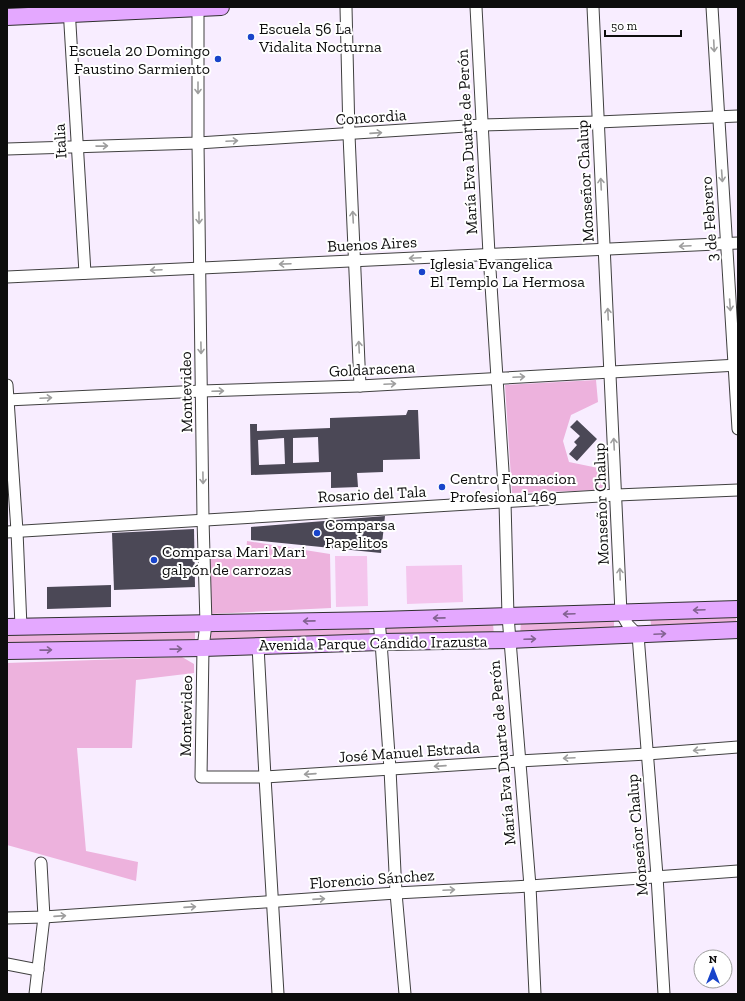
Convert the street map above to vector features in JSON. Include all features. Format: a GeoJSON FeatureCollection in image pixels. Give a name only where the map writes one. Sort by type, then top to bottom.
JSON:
{"type":"FeatureCollection","features":[{"type":"Feature","properties":{"kind":"main road"},"geometry":{"type":"LineString","coordinates":[[7,17],[69,10],[221,7]]}},
{"type":"Feature","properties":{"kind":"main road","name":"Avenida Parque Cándido Irazusta"},"geometry":{"type":"LineString","coordinates":[[14,627],[378,620],[738,609]]}},
{"type":"Feature","properties":{"kind":"main road","name":"Avenida Parque Cándido Irazusta"},"geometry":{"type":"LineString","coordinates":[[7,651],[204,648],[381,642],[509,640],[738,630]]}},
{"type":"Feature","properties":{"kind":"street"},"geometry":{"type":"LineString","coordinates":[[346,7],[349,135],[360,386]]}},
{"type":"Feature","properties":{"kind":"street","name":"María Eva Duarte de Perón"},"geometry":{"type":"LineString","coordinates":[[476,7],[489,254],[505,502],[509,640],[530,886],[535,994]]}},
{"type":"Feature","properties":{"kind":"street","name":"Monseñor Chalup"},"geometry":{"type":"LineString","coordinates":[[593,7],[617,496],[621,613]]}},
{"type":"Feature","properties":{"kind":"street","name":"3 de Febrero"},"geometry":{"type":"LineString","coordinates":[[712,7],[726,244],[736,365],[738,429]]}},
{"type":"Feature","properties":{"kind":"street","name":"Montevideo"},"geometry":{"type":"LineString","coordinates":[[198,8],[198,143],[203,519],[206,624],[204,648],[201,777]]}},
{"type":"Feature","properties":{"kind":"street","name":"Italia"},"geometry":{"type":"LineString","coordinates":[[69,10],[76,146],[85,273]]}},
{"type":"Feature","properties":{"kind":"street","name":"Concordia"},"geometry":{"type":"LineString","coordinates":[[7,149],[198,143],[349,135],[482,125],[738,116]]}},
{"type":"Feature","properties":{"kind":"street","name":"Buenos Aires"},"geometry":{"type":"LineString","coordinates":[[7,277],[738,243]]}},
{"type":"Feature","properties":{"kind":"street","name":"Goldaracena"},"geometry":{"type":"LineString","coordinates":[[7,400],[202,391],[360,386],[736,365]]}},
{"type":"Feature","properties":{"kind":"street"},"geometry":{"type":"LineString","coordinates":[[7,385],[14,627]]}},
{"type":"Feature","properties":{"kind":"street","name":"Rosario del Tala"},"geometry":{"type":"LineString","coordinates":[[12,531],[203,519],[738,490]]}},
{"type":"Feature","properties":{"kind":"street"},"geometry":{"type":"LineString","coordinates":[[621,613],[628,625],[638,635]]}},
{"type":"Feature","properties":{"kind":"street"},"geometry":{"type":"LineString","coordinates":[[378,620],[381,642],[390,769],[396,893],[404,994]]}},
{"type":"Feature","properties":{"kind":"street","name":"Monseñor Chalup"},"geometry":{"type":"LineString","coordinates":[[638,635],[657,876],[664,994]]}},
{"type":"Feature","properties":{"kind":"street"},"geometry":{"type":"LineString","coordinates":[[258,646],[278,994]]}},
{"type":"Feature","properties":{"kind":"street","name":"José Manuel Estrada"},"geometry":{"type":"LineString","coordinates":[[201,777],[265,777],[647,754],[738,747]]}},
{"type":"Feature","properties":{"kind":"street"},"geometry":{"type":"LineString","coordinates":[[35,994],[44,917],[41,863]]}},
{"type":"Feature","properties":{"kind":"street","name":"Florencio Sánchez"},"geometry":{"type":"LineString","coordinates":[[7,918],[44,917],[396,893],[530,886],[738,871]]}},
{"type":"Feature","properties":{"kind":"street"},"geometry":{"type":"LineString","coordinates":[[7,964],[38,970]]}},
{"type":"Feature","properties":{"kind":"shaded area"},"geometry":{"type":"Polygon","coordinates":[[[596,380],[598,402],[571,415],[563,441],[569,462],[603,469],[604,490],[512,493],[505,385],[596,380]]]}},
{"type":"Feature","properties":{"kind":"shaded area"},"geometry":{"type":"Polygon","coordinates":[[[247,541],[330,554],[331,608],[211,614],[210,554],[246,555],[247,541]]]}},
{"type":"Feature","properties":{"kind":"shaded area"},"geometry":{"type":"Polygon","coordinates":[[[335,556],[367,556],[368,606],[336,607],[335,556]]]}},
{"type":"Feature","properties":{"kind":"shaded area"},"geometry":{"type":"Polygon","coordinates":[[[462,565],[463,602],[407,604],[406,566],[462,565]]]}},
{"type":"Feature","properties":{"kind":"shaded area"},"geometry":{"type":"Polygon","coordinates":[[[736,612],[736,628],[652,632],[650,617],[736,612]]]}},
{"type":"Feature","properties":{"kind":"shaded area"},"geometry":{"type":"Polygon","coordinates":[[[614,619],[614,634],[520,638],[521,621],[614,619]]]}},
{"type":"Feature","properties":{"kind":"shaded area"},"geometry":{"type":"Polygon","coordinates":[[[493,623],[494,637],[386,638],[386,624],[493,623]]]}},
{"type":"Feature","properties":{"kind":"shaded area"},"geometry":{"type":"Polygon","coordinates":[[[369,624],[370,639],[211,644],[211,630],[369,624]]]}},
{"type":"Feature","properties":{"kind":"shaded area"},"geometry":{"type":"Polygon","coordinates":[[[195,630],[195,645],[7,651],[7,635],[195,630]]]}},
{"type":"Feature","properties":{"kind":"shaded area"},"geometry":{"type":"Polygon","coordinates":[[[182,657],[194,664],[194,673],[136,680],[132,748],[77,748],[86,851],[138,862],[136,881],[7,845],[7,663],[182,657]]]}},
{"type":"Feature","properties":{"kind":"building"},"geometry":{"type":"Polygon","coordinates":[[[408,410],[418,410],[420,459],[383,460],[383,472],[357,473],[358,487],[331,488],[331,472],[251,475],[250,424],[257,424],[257,431],[330,428],[330,418],[406,415],[408,410]],[[318,437],[293,438],[293,463],[319,462],[318,437]],[[284,438],[258,440],[259,465],[285,464],[284,438]]]}},
{"type":"Feature","properties":{"kind":"building"},"geometry":{"type":"Polygon","coordinates":[[[577,420],[597,439],[577,461],[569,454],[577,445],[574,442],[580,436],[570,427],[577,420]]]}},
{"type":"Feature","properties":{"kind":"building","name":"Comparsa Papelitos"},"geometry":{"type":"Polygon","coordinates":[[[385,516],[381,553],[251,540],[251,527],[385,516]]]}},
{"type":"Feature","properties":{"kind":"building","name":"Comparsa Mari Mari galpón de carrozas"},"geometry":{"type":"Polygon","coordinates":[[[194,529],[195,587],[114,590],[112,533],[194,529]]]}},
{"type":"Feature","properties":{"kind":"building"},"geometry":{"type":"Polygon","coordinates":[[[111,585],[111,607],[47,609],[47,587],[111,585]]]}},
{"type":"Feature","properties":{"kind":"place","name":"Escuela 56 La Vidalita Nocturna"},"geometry":{"type":"Point","coordinates":[251,37]}},
{"type":"Feature","properties":{"kind":"place","name":"Escuela 20 Domingo Faustino Sarmiento"},"geometry":{"type":"Point","coordinates":[218,59]}},
{"type":"Feature","properties":{"kind":"place","name":"Iglesia Evangelica El Templo La Hermosa"},"geometry":{"type":"Point","coordinates":[422,272]}},
{"type":"Feature","properties":{"kind":"place","name":"Centro Formacion Profesional 469"},"geometry":{"type":"Point","coordinates":[442,487]}},
{"type":"Feature","properties":{"kind":"place","name":"Comparsa Papelitos"},"geometry":{"type":"Point","coordinates":[317,533]}},
{"type":"Feature","properties":{"kind":"place","name":"Comparsa Mari Mari galpón de carrozas"},"geometry":{"type":"Point","coordinates":[154,560]}}]}
